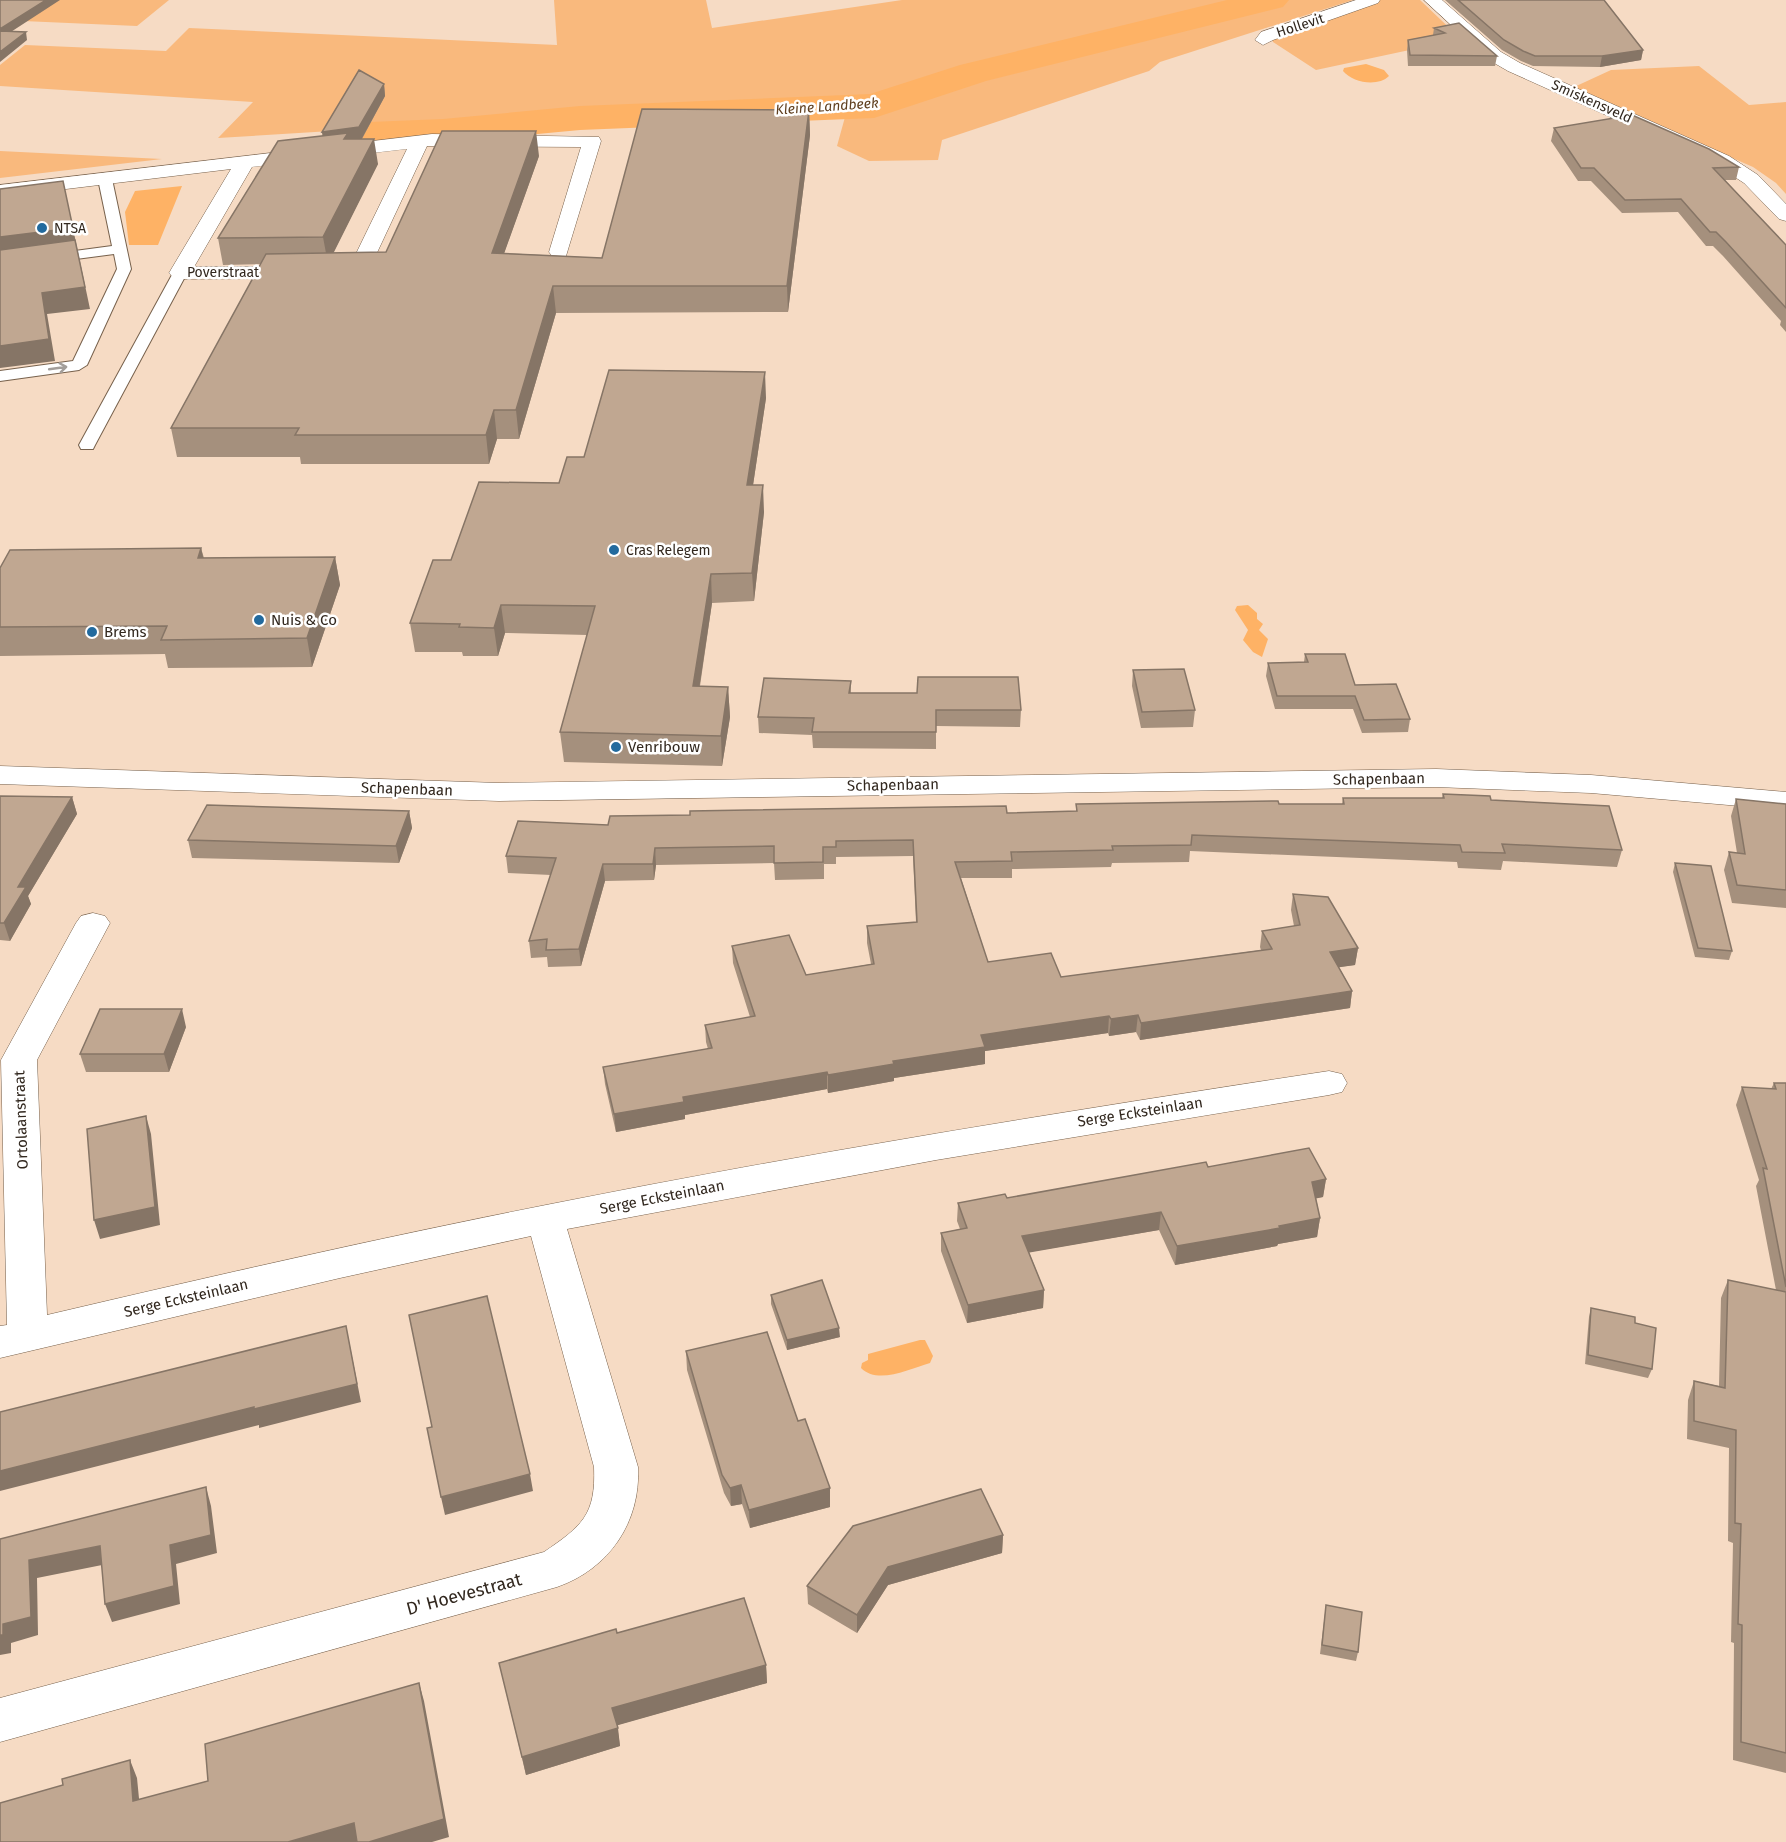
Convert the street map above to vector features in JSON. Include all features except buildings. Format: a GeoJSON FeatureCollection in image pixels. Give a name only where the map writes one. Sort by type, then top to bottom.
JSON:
{"type":"FeatureCollection","features":[{"type":"Feature","properties":{"kind":"street","name":"Hollevit"},"geometry":{"type":"LineString","coordinates":[[1263,40],[1267,36],[1372,0]]}},
{"type":"Feature","properties":{"kind":"street","name":"Smiskensveld"},"geometry":{"type":"LineString","coordinates":[[1432,0],[1495,56],[1514,67],[1722,160],[1751,179],[1786,215]]}},
{"type":"Feature","properties":{"kind":"street"},"geometry":{"type":"LineString","coordinates":[[0,191],[420,142],[592,141],[559,252]]}},
{"type":"Feature","properties":{"kind":"street","name":"Poverstraat"},"geometry":{"type":"LineString","coordinates":[[180,273],[357,272],[420,142]]}},
{"type":"Feature","properties":{"kind":"street","name":"Poverstraat"},"geometry":{"type":"LineString","coordinates":[[180,273],[246,161]]}},
{"type":"Feature","properties":{"kind":"street","name":"Schapenbaan"},"geometry":{"type":"LineString","coordinates":[[0,775],[499,792],[1436,778],[1591,784],[1786,801]]}},
{"type":"Feature","properties":{"kind":"street","name":"Ortolaanstraat"},"geometry":{"type":"LineString","coordinates":[[14,1339],[19,1060],[93,923]]}},
{"type":"Feature","properties":{"kind":"street","name":"Serge Ecksteinlaan"},"geometry":{"type":"LineString","coordinates":[[14,1339],[352,1260],[545,1219],[984,1137],[1329,1083]]}},
{"type":"Feature","properties":{"kind":"street","name":"D' Hoevestraat"},"geometry":{"type":"LineString","coordinates":[[0,1720],[557,1568],[586,1549],[606,1524],[615,1505],[618,1486],[616,1467],[545,1219]]}},
{"type":"Feature","properties":{"kind":"lane"},"geometry":{"type":"LineString","coordinates":[[0,376],[79,365],[124,268],[105,179]]}},
{"type":"Feature","properties":{"kind":"lane"},"geometry":{"type":"LineString","coordinates":[[0,265],[121,249]]}},
{"type":"Feature","properties":{"kind":"lane"},"geometry":{"type":"LineString","coordinates":[[87,445],[180,273]]}},
{"type":"Feature","properties":{"kind":"shaded area"},"geometry":{"type":"Polygon","coordinates":[[[0,0],[169,0],[137,26],[0,20],[0,0]]]}},
{"type":"Feature","properties":{"kind":"shaded area"},"geometry":{"type":"Polygon","coordinates":[[[554,0],[706,0],[712,28],[902,0],[1353,0],[1160,62],[1149,71],[942,140],[938,160],[869,161],[837,146],[850,99],[218,138],[253,102],[0,86],[0,65],[25,45],[166,51],[189,28],[557,45],[554,0]]]}},
{"type":"Feature","properties":{"kind":"shaded area"},"geometry":{"type":"Polygon","coordinates":[[[1380,0],[1420,0],[1461,39],[1316,70],[1273,42],[1272,39],[1380,0]]]}},
{"type":"Feature","properties":{"kind":"shaded area"},"geometry":{"type":"Polygon","coordinates":[[[1366,64],[1384,70],[1389,76],[1379,82],[1366,82],[1359,81],[1343,71],[1344,68],[1366,64]]]}},
{"type":"Feature","properties":{"kind":"shaded area"},"geometry":{"type":"Polygon","coordinates":[[[1699,66],[1749,105],[1786,102],[1786,194],[1776,183],[1753,167],[1572,88],[1611,70],[1699,66]]]}},
{"type":"Feature","properties":{"kind":"shaded area"},"geometry":{"type":"Polygon","coordinates":[[[0,151],[162,159],[0,178],[0,151]]]}},
{"type":"Feature","properties":{"kind":"shaded area"},"geometry":{"type":"Polygon","coordinates":[[[182,186],[158,245],[129,245],[125,212],[135,191],[182,186]]]}},
{"type":"Feature","properties":{"kind":"shaded area"},"geometry":{"type":"Polygon","coordinates":[[[1248,605],[1257,613],[1257,619],[1263,624],[1259,630],[1268,639],[1262,657],[1253,652],[1243,640],[1248,630],[1235,610],[1237,606],[1248,605]]]}},
{"type":"Feature","properties":{"kind":"shaded area"},"geometry":{"type":"Polygon","coordinates":[[[925,1340],[933,1356],[930,1363],[885,1375],[868,1373],[861,1368],[862,1363],[868,1360],[868,1354],[925,1340]]]}},
{"type":"Feature","properties":{"kind":"waterway","name":"Kleine Landbeek"},"geometry":{"type":"LineString","coordinates":[[370,134],[443,131],[580,118],[874,106],[973,73],[1271,0]]}},
{"type":"Feature","properties":{"kind":"place","name":"NTSA"},"geometry":{"type":"Point","coordinates":[42,228]}},
{"type":"Feature","properties":{"kind":"place","name":"Cras Relegem"},"geometry":{"type":"Point","coordinates":[614,550]}},
{"type":"Feature","properties":{"kind":"place","name":"Nuis & Co"},"geometry":{"type":"Point","coordinates":[259,620]}},
{"type":"Feature","properties":{"kind":"place","name":"Brems"},"geometry":{"type":"Point","coordinates":[92,632]}},
{"type":"Feature","properties":{"kind":"place","name":"Venribouw"},"geometry":{"type":"Point","coordinates":[616,747]}}]}
